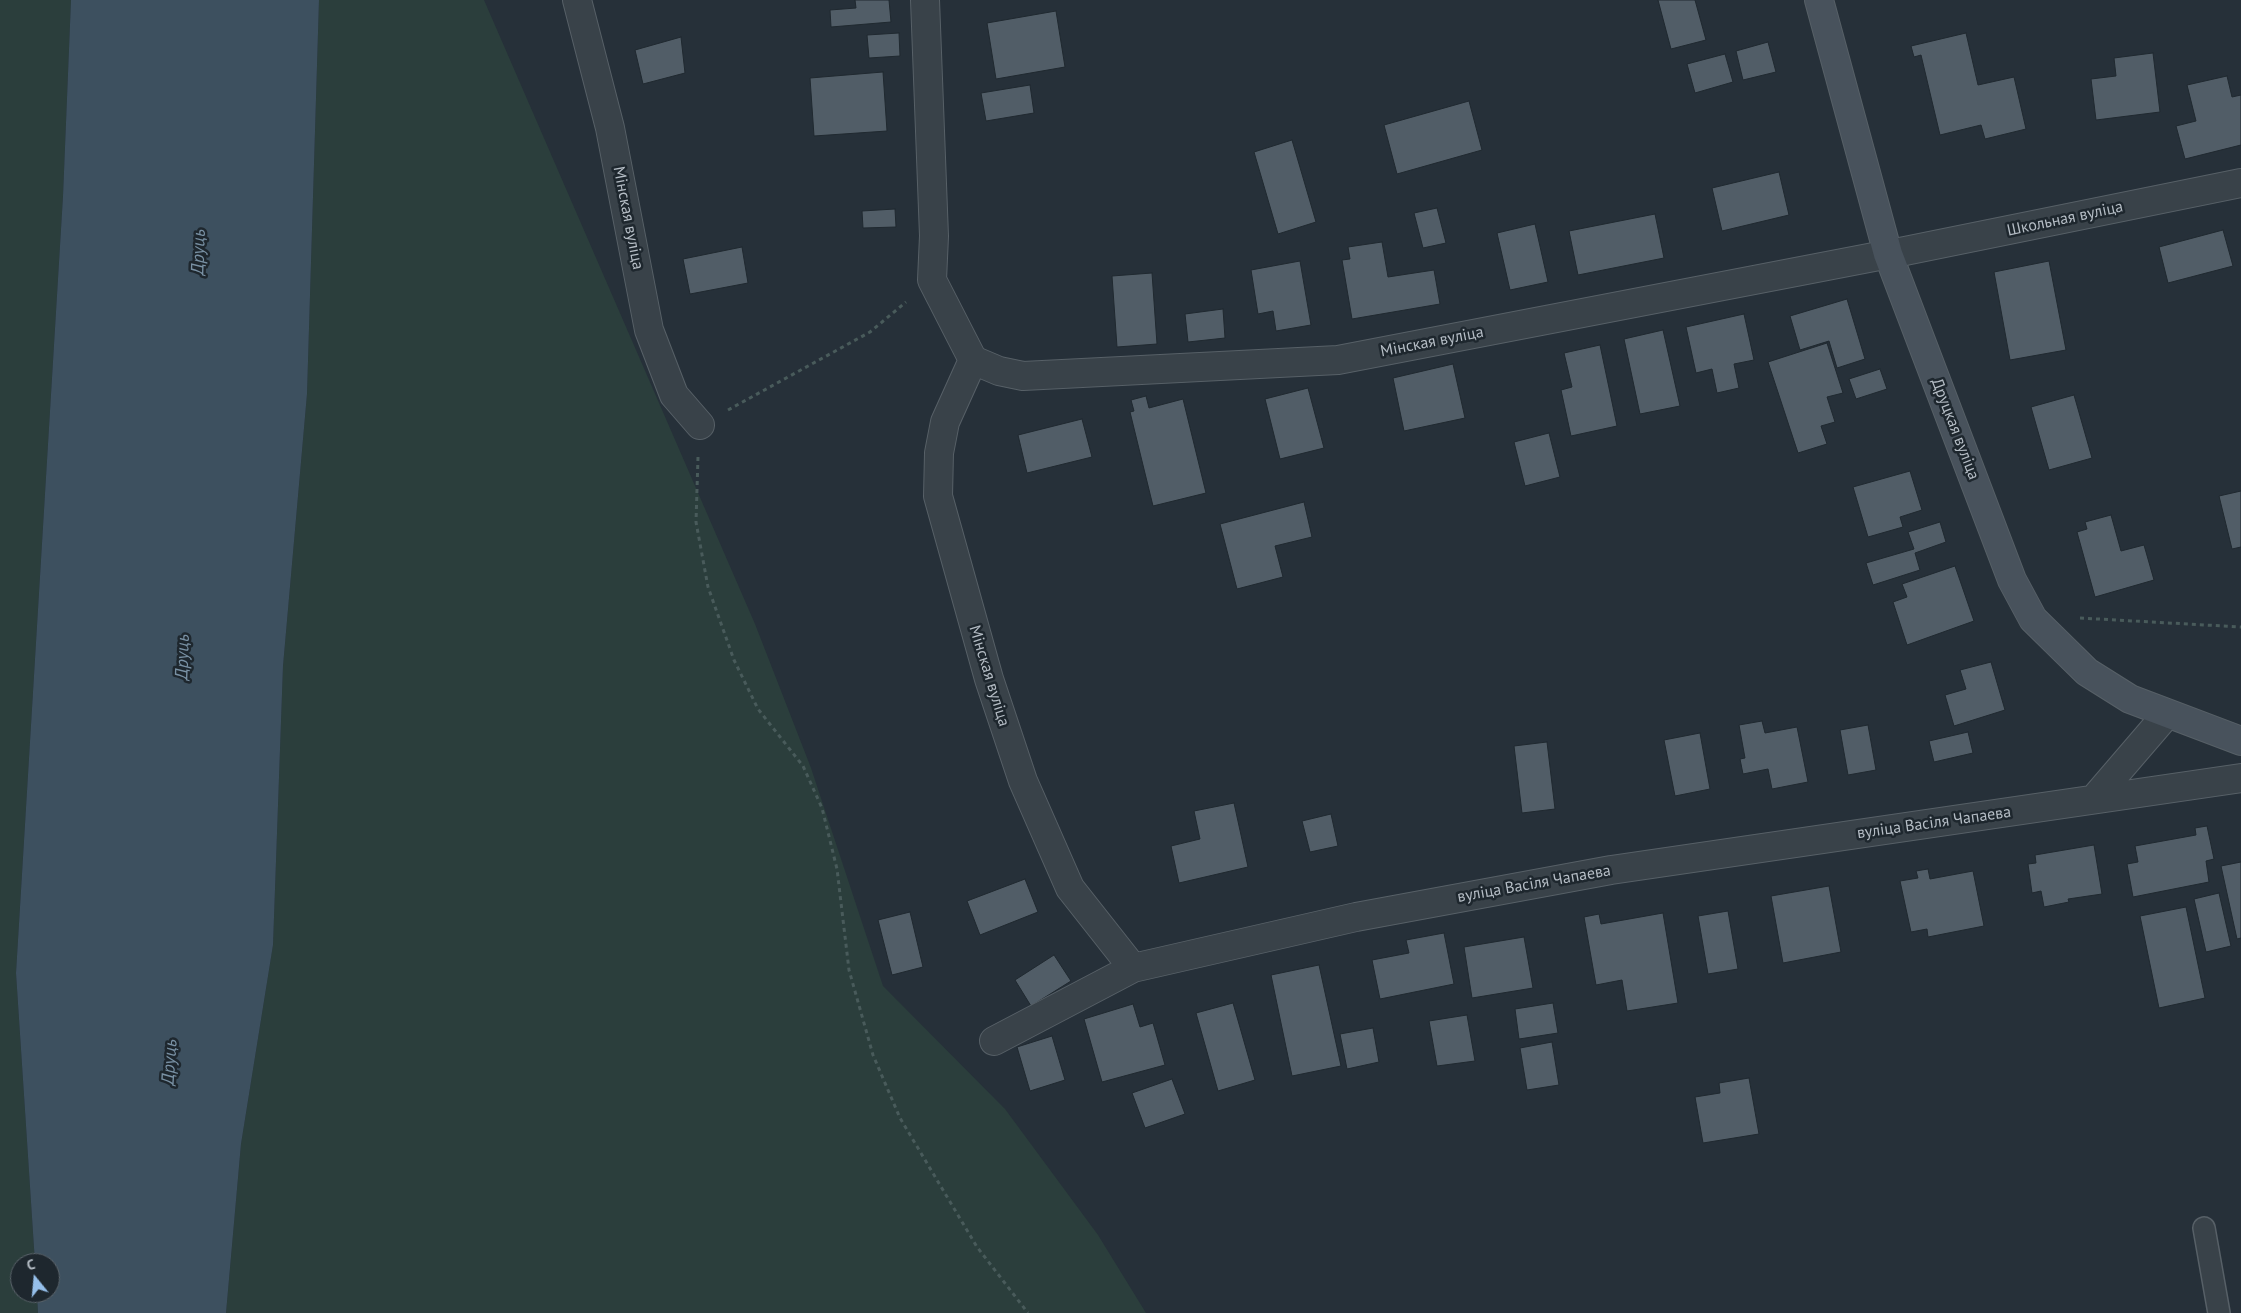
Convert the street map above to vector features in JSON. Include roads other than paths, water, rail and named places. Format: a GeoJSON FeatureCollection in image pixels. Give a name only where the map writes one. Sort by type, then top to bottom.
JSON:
{"type":"FeatureCollection","features":[{"type":"Feature","properties":{"kind":"main road","name":"Друцкая вуліца"},"geometry":{"type":"LineString","coordinates":[[1819,0],[1888,254],[2012,580],[2033,619],[2087,672],[2130,699],[2241,741]]}},
{"type":"Feature","properties":{"kind":"street","name":"Мінская вуліца"},"geometry":{"type":"LineString","coordinates":[[577,0],[610,128],[649,330],[674,395],[700,425]]}},
{"type":"Feature","properties":{"kind":"street"},"geometry":{"type":"LineString","coordinates":[[925,0],[934,236],[932,280],[973,360]]}},
{"type":"Feature","properties":{"kind":"street","name":"Школьная вуліца"},"geometry":{"type":"LineString","coordinates":[[1888,254],[2241,183]]}},
{"type":"Feature","properties":{"kind":"street","name":"Мінская вуліца"},"geometry":{"type":"LineString","coordinates":[[1133,968],[1070,888],[1023,781],[989,679],[938,496],[939,453],[944,422],[973,360],[999,371],[1022,376],[1338,360],[1888,254]]}},
{"type":"Feature","properties":{"kind":"street"},"geometry":{"type":"LineString","coordinates":[[2094,799],[2166,714]]}},
{"type":"Feature","properties":{"kind":"street","name":"вуліца Васіля Чапаева"},"geometry":{"type":"LineString","coordinates":[[994,1041],[1133,968],[1356,917],[1612,870],[2241,778]]}},
{"type":"Feature","properties":{"kind":"lane"},"geometry":{"type":"LineString","coordinates":[[2204,1228],[2218,1313]]}},
{"type":"Feature","properties":{"kind":"water","name":"Друць"},"geometry":{"type":"Polygon","coordinates":[[[71,0],[319,0],[307,394],[283,666],[273,945],[241,1144],[226,1313],[38,1313],[38,1303],[60,1303],[60,1253],[34,1253],[16,973],[63,196],[71,0]]]}}]}
